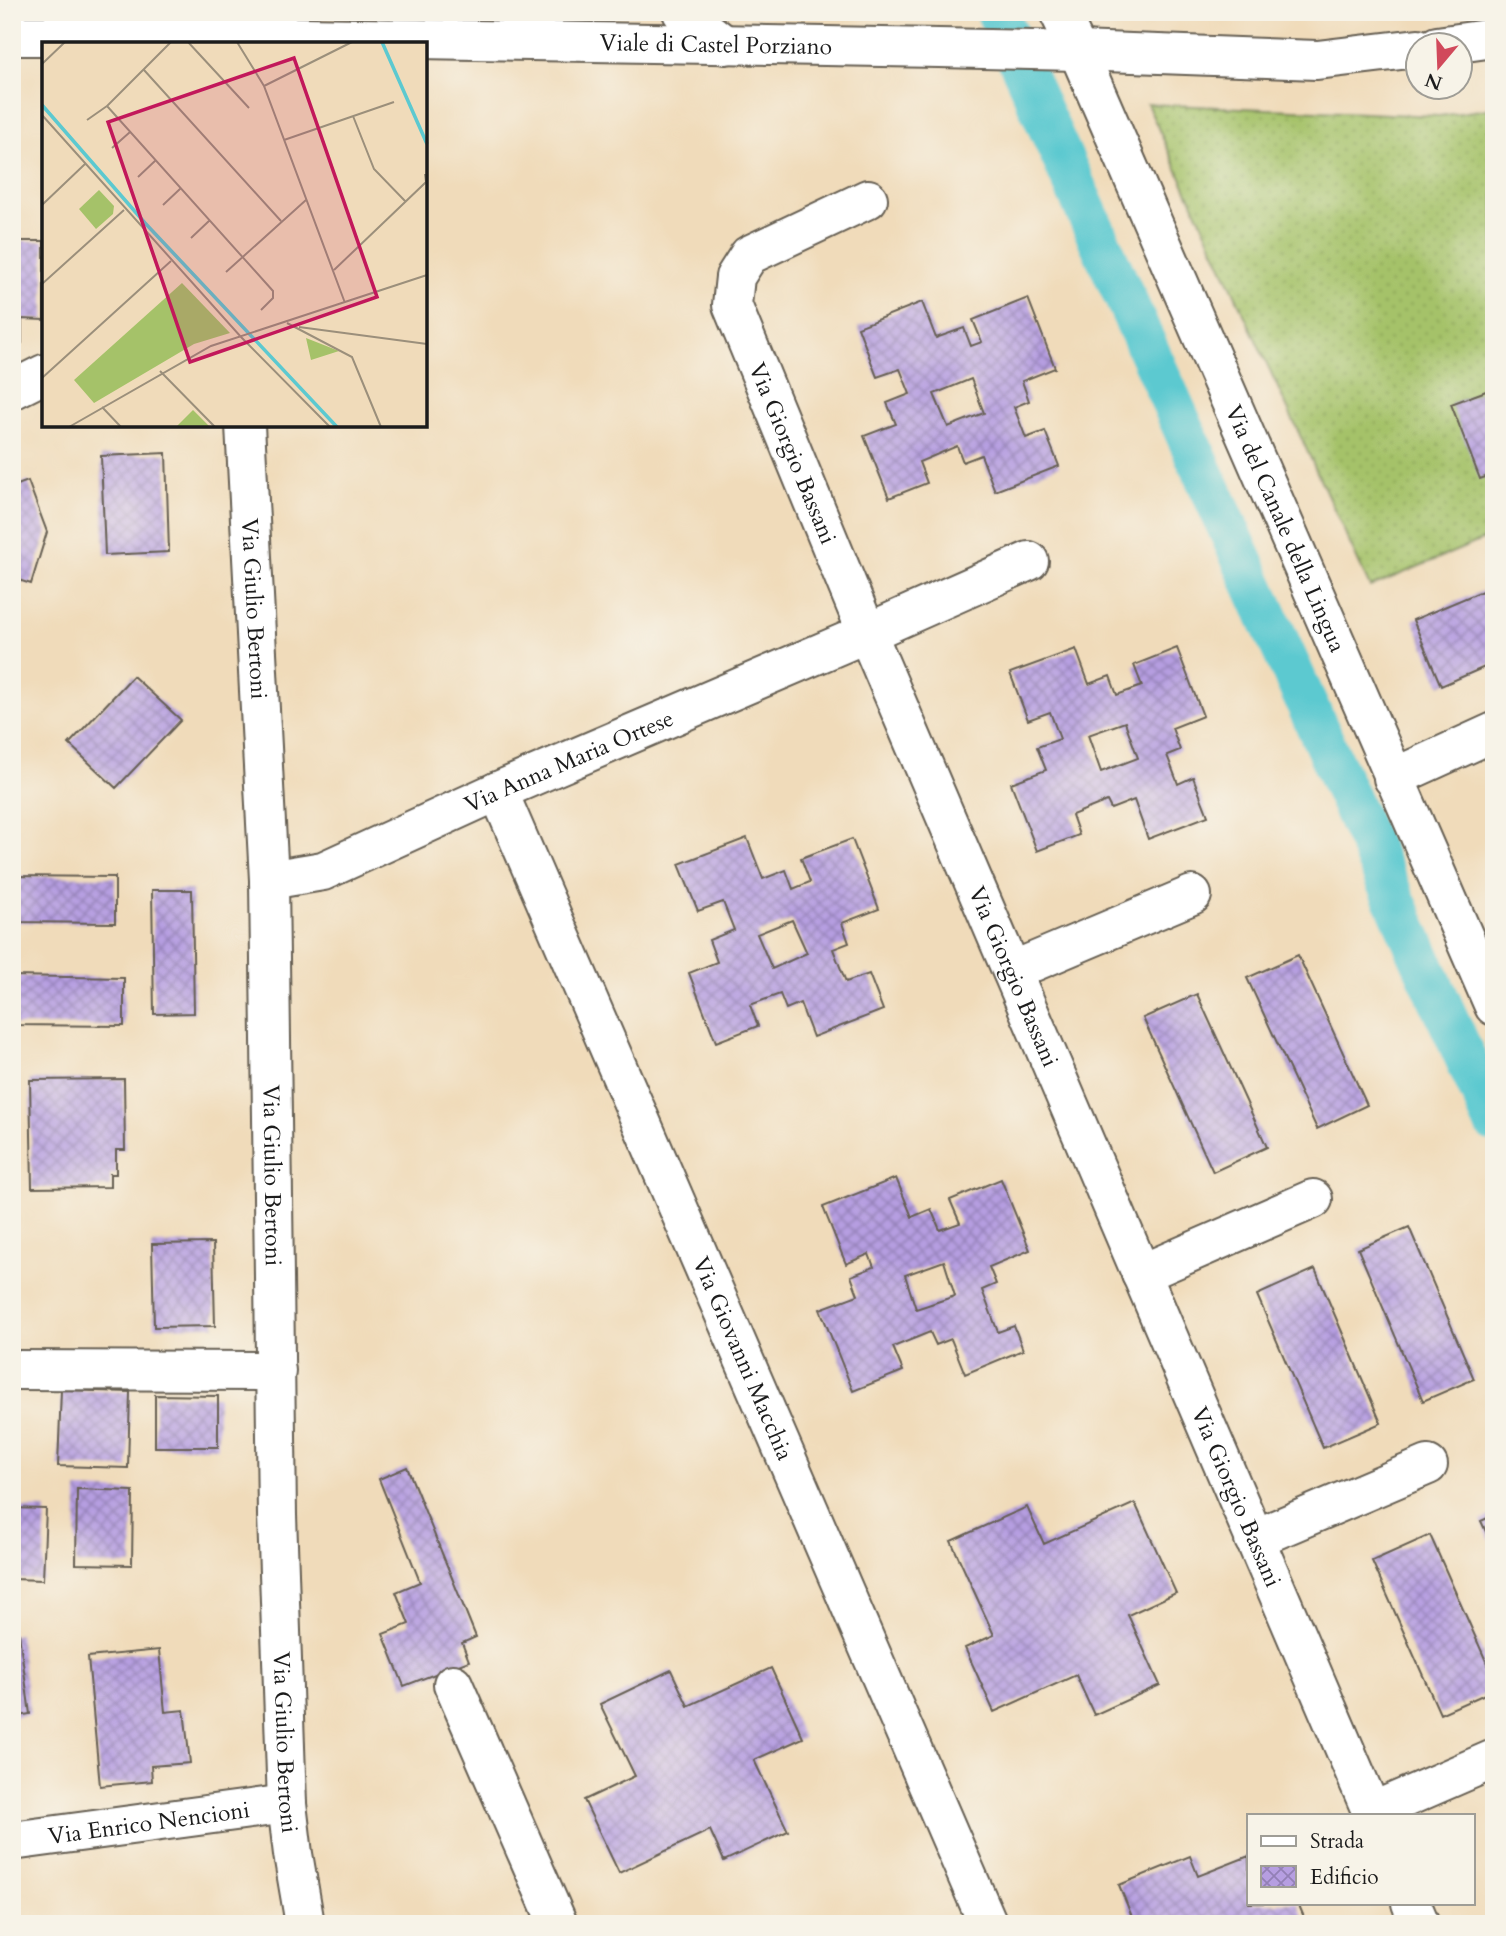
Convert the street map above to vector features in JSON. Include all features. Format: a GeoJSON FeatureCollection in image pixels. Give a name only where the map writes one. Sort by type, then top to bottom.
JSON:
{"type":"FeatureCollection","features":[{"type":"Feature","properties":{"kind":"street"},"geometry":{"type":"LineString","coordinates":[[682,12],[725,45]]}},
{"type":"Feature","properties":{"kind":"street","name":"Via del Canale della Lingua"},"geometry":{"type":"LineString","coordinates":[[1059,12],[1064,50],[1494,1006]]}},
{"type":"Feature","properties":{"kind":"street","name":"Viale di Castel Porziano"},"geometry":{"type":"LineString","coordinates":[[12,36],[1064,50],[1317,60],[1404,50]]}},
{"type":"Feature","properties":{"kind":"street"},"geometry":{"type":"LineString","coordinates":[[1474,41],[1494,38]]}},
{"type":"Feature","properties":{"kind":"street","name":"Via Giorgio Bassani"},"geometry":{"type":"LineString","coordinates":[[869,199],[749,255],[735,277],[732,305],[867,633],[1373,1814]]}},
{"type":"Feature","properties":{"kind":"street"},"geometry":{"type":"LineString","coordinates":[[12,390],[42,375]]}},
{"type":"Feature","properties":{"kind":"street","name":"Via Giulio Bertoni"},"geometry":{"type":"LineString","coordinates":[[245,427],[269,880],[277,1516],[287,1804],[305,1924]]}},
{"type":"Feature","properties":{"kind":"street","name":"Via Anna Maria Ortese"},"geometry":{"type":"LineString","coordinates":[[269,880],[323,871],[498,791],[1028,561]]}},
{"type":"Feature","properties":{"kind":"street"},"geometry":{"type":"LineString","coordinates":[[1393,778],[1494,732]]}},
{"type":"Feature","properties":{"kind":"street","name":"Via Giovanni Macchia"},"geometry":{"type":"LineString","coordinates":[[498,791],[988,1924]]}},
{"type":"Feature","properties":{"kind":"street"},"geometry":{"type":"LineString","coordinates":[[1012,971],[1192,895]]}},
{"type":"Feature","properties":{"kind":"street"},"geometry":{"type":"LineString","coordinates":[[1141,1274],[1313,1199]]}},
{"type":"Feature","properties":{"kind":"street"},"geometry":{"type":"LineString","coordinates":[[12,1370],[276,1371]]}},
{"type":"Feature","properties":{"kind":"street"},"geometry":{"type":"LineString","coordinates":[[1254,1539],[1428,1465]]}},
{"type":"Feature","properties":{"kind":"street"},"geometry":{"type":"LineString","coordinates":[[453,1684],[558,1924]]}},
{"type":"Feature","properties":{"kind":"street"},"geometry":{"type":"LineString","coordinates":[[1373,1814],[1494,1759]]}},
{"type":"Feature","properties":{"kind":"street","name":"Via Enrico Nencioni"},"geometry":{"type":"LineString","coordinates":[[12,1841],[287,1804]]}},
{"type":"Feature","properties":{"kind":"street"},"geometry":{"type":"LineString","coordinates":[[1411,1904],[1420,1924]]}},
{"type":"Feature","properties":{"kind":"green space"},"geometry":{"type":"Polygon","coordinates":[[[1147,104],[1439,116],[1494,108],[1494,388],[1451,404],[1494,474],[1494,535],[1370,587],[1147,104]]]}},
{"type":"Feature","properties":{"kind":"building"},"geometry":{"type":"Polygon","coordinates":[[[12,241],[42,241],[42,320],[22,319],[22,343],[12,343],[12,241]]]}},
{"type":"Feature","properties":{"kind":"building"},"geometry":{"type":"Polygon","coordinates":[[[1028,298],[1055,368],[1022,381],[1029,401],[1014,407],[1026,438],[1045,431],[1059,466],[995,491],[981,455],[963,462],[957,446],[919,462],[927,483],[889,498],[864,436],[896,424],[887,403],[910,394],[900,369],[877,377],[858,327],[922,302],[936,338],[964,328],[971,346],[982,342],[973,320],[1028,298]],[[971,379],[934,394],[948,427],[984,413],[971,379]]]}},
{"type":"Feature","properties":{"kind":"building"},"geometry":{"type":"Polygon","coordinates":[[[1494,388],[1494,474],[1480,479],[1451,404],[1494,388]]]}},
{"type":"Feature","properties":{"kind":"building"},"geometry":{"type":"Polygon","coordinates":[[[166,453],[169,552],[105,555],[101,456],[166,453]]]}},
{"type":"Feature","properties":{"kind":"building"},"geometry":{"type":"Polygon","coordinates":[[[28,481],[47,532],[31,584],[12,578],[12,487],[28,481]]]}},
{"type":"Feature","properties":{"kind":"building"},"geometry":{"type":"Polygon","coordinates":[[[1494,586],[1494,663],[1441,686],[1413,620],[1494,586]]]}},
{"type":"Feature","properties":{"kind":"building"},"geometry":{"type":"Polygon","coordinates":[[[1177,648],[1203,716],[1172,728],[1180,750],[1167,755],[1178,784],[1193,777],[1208,816],[1148,839],[1134,800],[1111,809],[1107,801],[1072,815],[1079,835],[1037,851],[1011,783],[1046,770],[1037,747],[1060,739],[1050,712],[1028,720],[1010,673],[1076,649],[1089,684],[1110,676],[1117,695],[1142,686],[1134,665],[1177,648]],[[1125,722],[1088,735],[1101,772],[1138,758],[1125,722]]]}},
{"type":"Feature","properties":{"kind":"building"},"geometry":{"type":"Polygon","coordinates":[[[133,676],[181,720],[116,788],[69,744],[133,676]]]}},
{"type":"Feature","properties":{"kind":"building"},"geometry":{"type":"Polygon","coordinates":[[[747,838],[763,879],[786,870],[793,889],[810,882],[801,858],[852,839],[879,909],[842,923],[849,943],[833,949],[846,982],[869,974],[883,1010],[813,1037],[800,1003],[786,1009],[780,994],[750,1005],[758,1026],[716,1042],[689,973],[717,962],[709,940],[734,930],[723,902],[698,911],[679,864],[747,838]],[[792,920],[757,934],[772,969],[807,953],[792,920]]]}},
{"type":"Feature","properties":{"kind":"building"},"geometry":{"type":"Polygon","coordinates":[[[12,876],[115,877],[115,923],[12,922],[12,876]]]}},
{"type":"Feature","properties":{"kind":"building"},"geometry":{"type":"Polygon","coordinates":[[[152,890],[192,890],[194,1013],[154,1014],[152,890]]]}},
{"type":"Feature","properties":{"kind":"building"},"geometry":{"type":"Polygon","coordinates":[[[1298,955],[1367,1105],[1317,1129],[1247,978],[1298,955]]]}},
{"type":"Feature","properties":{"kind":"building"},"geometry":{"type":"Polygon","coordinates":[[[12,976],[124,978],[124,1026],[12,1025],[12,976]]]}},
{"type":"Feature","properties":{"kind":"building"},"geometry":{"type":"Polygon","coordinates":[[[1197,994],[1267,1147],[1213,1172],[1143,1018],[1197,994]]]}},
{"type":"Feature","properties":{"kind":"building"},"geometry":{"type":"Polygon","coordinates":[[[124,1079],[125,1150],[116,1150],[116,1174],[110,1174],[110,1187],[32,1188],[30,1080],[124,1079]]]}},
{"type":"Feature","properties":{"kind":"building"},"geometry":{"type":"Polygon","coordinates":[[[896,1178],[912,1217],[931,1209],[940,1230],[960,1223],[950,1200],[1001,1179],[1030,1250],[989,1267],[996,1284],[982,1290],[998,1332],[1014,1326],[1023,1350],[965,1374],[951,1339],[936,1345],[930,1332],[893,1347],[903,1371],[853,1391],[820,1309],[858,1295],[851,1276],[874,1267],[869,1254],[846,1264],[823,1207],[896,1178]],[[944,1261],[905,1275],[916,1309],[955,1296],[944,1261]]]}},
{"type":"Feature","properties":{"kind":"building"},"geometry":{"type":"Polygon","coordinates":[[[1409,1227],[1474,1379],[1423,1401],[1358,1249],[1409,1227]]]}},
{"type":"Feature","properties":{"kind":"building"},"geometry":{"type":"Polygon","coordinates":[[[213,1243],[215,1326],[154,1327],[152,1244],[213,1243]]]}},
{"type":"Feature","properties":{"kind":"building"},"geometry":{"type":"Polygon","coordinates":[[[1315,1269],[1381,1423],[1323,1448],[1257,1295],[1315,1269]]]}},
{"type":"Feature","properties":{"kind":"building"},"geometry":{"type":"Polygon","coordinates":[[[61,1390],[130,1392],[128,1468],[58,1466],[61,1390]]]}},
{"type":"Feature","properties":{"kind":"building"},"geometry":{"type":"Polygon","coordinates":[[[155,1395],[218,1396],[218,1447],[155,1447],[155,1395]]]}},
{"type":"Feature","properties":{"kind":"building"},"geometry":{"type":"Polygon","coordinates":[[[407,1467],[476,1637],[462,1643],[469,1661],[404,1686],[383,1634],[409,1624],[396,1592],[420,1582],[379,1479],[407,1467]]]}},
{"type":"Feature","properties":{"kind":"building"},"geometry":{"type":"Polygon","coordinates":[[[77,1489],[133,1491],[132,1565],[76,1564],[77,1489]]]}},
{"type":"Feature","properties":{"kind":"building"},"geometry":{"type":"Polygon","coordinates":[[[1135,1503],[1176,1593],[1128,1615],[1160,1685],[1094,1715],[1076,1675],[994,1712],[965,1648],[994,1635],[951,1541],[1027,1507],[1044,1544],[1135,1503]]]}},
{"type":"Feature","properties":{"kind":"building"},"geometry":{"type":"Polygon","coordinates":[[[12,1508],[46,1509],[43,1580],[12,1579],[12,1508]]]}},
{"type":"Feature","properties":{"kind":"building"},"geometry":{"type":"Polygon","coordinates":[[[1494,1515],[1494,1549],[1481,1521],[1494,1515]]]}},
{"type":"Feature","properties":{"kind":"building"},"geometry":{"type":"Polygon","coordinates":[[[1430,1535],[1494,1679],[1494,1690],[1440,1714],[1372,1561],[1430,1535]]]}},
{"type":"Feature","properties":{"kind":"building"},"geometry":{"type":"Polygon","coordinates":[[[19,1634],[30,1714],[12,1717],[12,1635],[19,1634]]]}},
{"type":"Feature","properties":{"kind":"building"},"geometry":{"type":"Polygon","coordinates":[[[159,1650],[165,1712],[184,1710],[190,1763],[151,1766],[152,1781],[100,1786],[88,1657],[159,1650]]]}},
{"type":"Feature","properties":{"kind":"building"},"geometry":{"type":"Polygon","coordinates":[[[771,1668],[803,1738],[754,1760],[788,1831],[724,1861],[710,1830],[619,1873],[584,1800],[635,1776],[600,1704],[671,1670],[688,1706],[771,1668]]]}},
{"type":"Feature","properties":{"kind":"building"},"geometry":{"type":"Polygon","coordinates":[[[1190,1856],[1198,1876],[1247,1857],[1247,1904],[1298,1904],[1307,1924],[1135,1924],[1119,1885],[1190,1856]]]}},
{"type":"Feature","properties":{"kind":"waterway"},"geometry":{"type":"LineString","coordinates":[[997,12],[1494,1122]]}}]}
